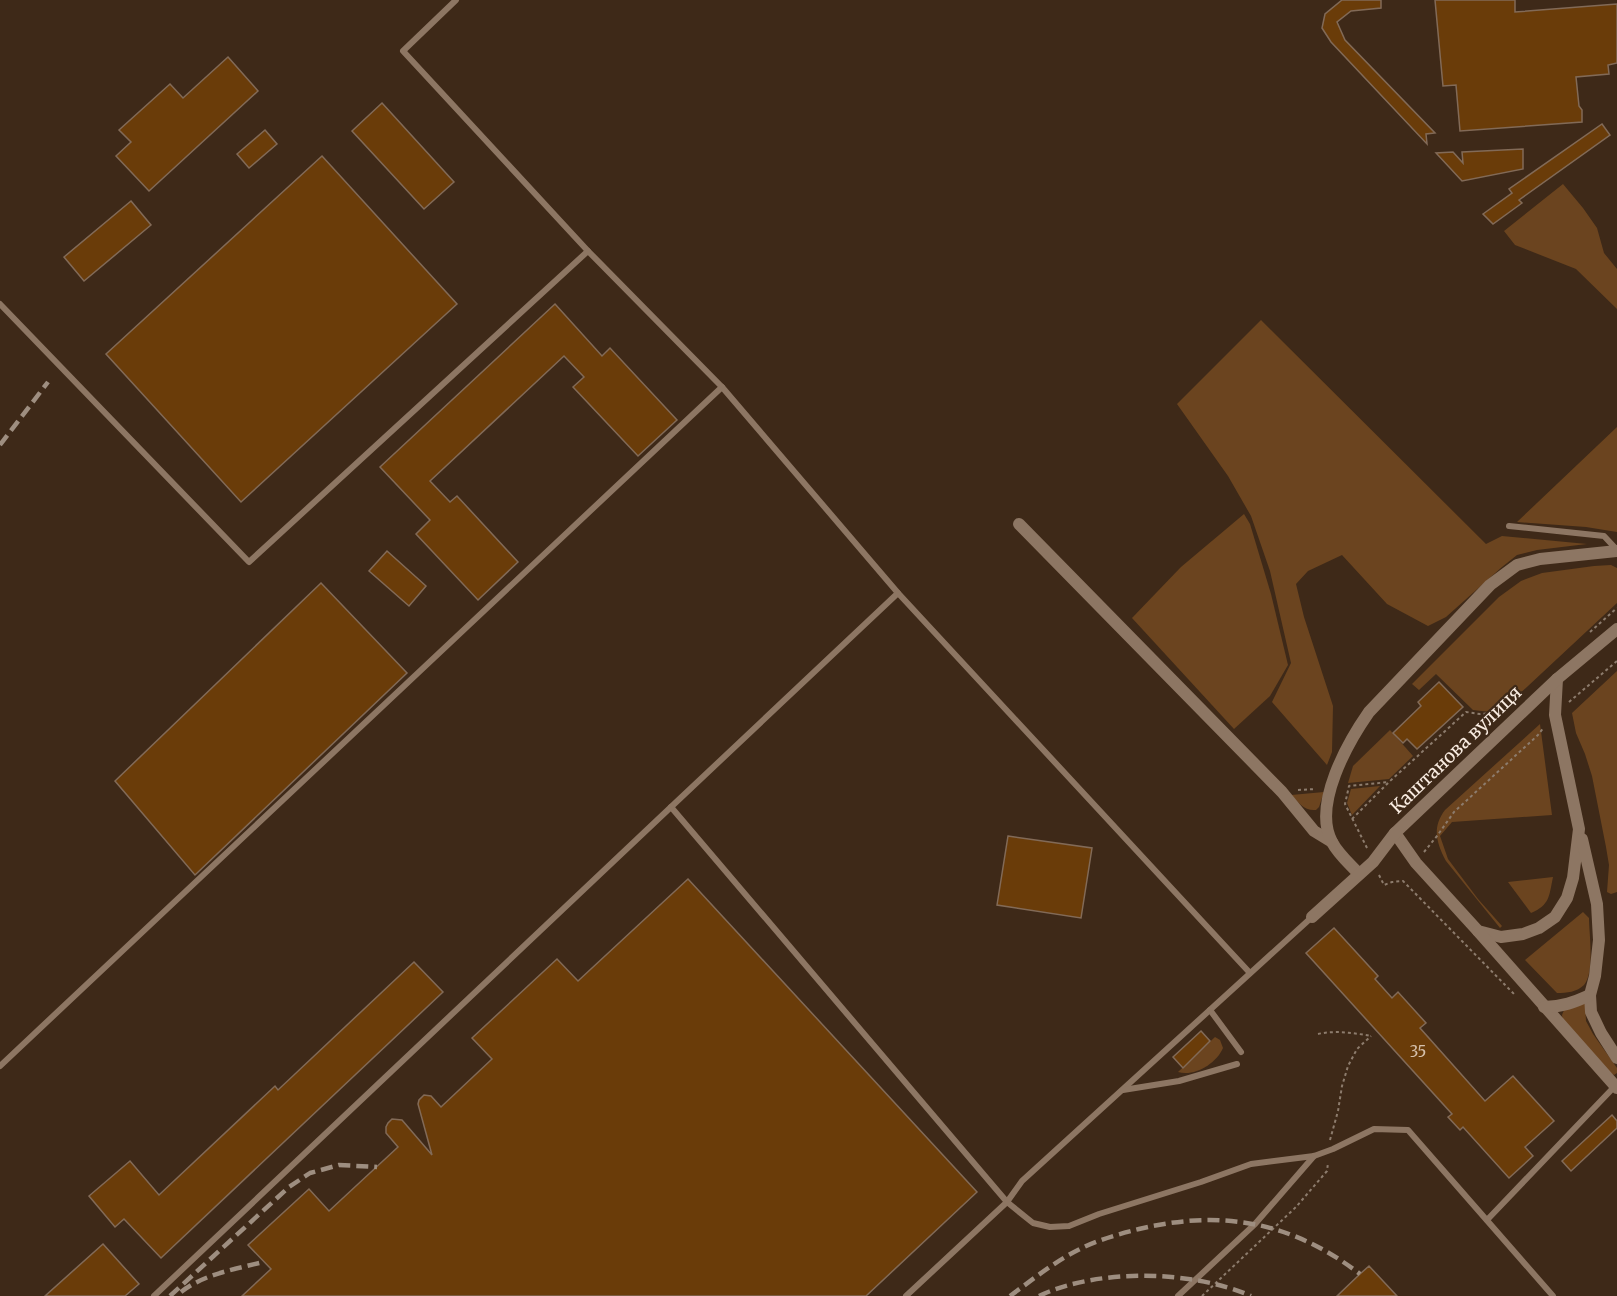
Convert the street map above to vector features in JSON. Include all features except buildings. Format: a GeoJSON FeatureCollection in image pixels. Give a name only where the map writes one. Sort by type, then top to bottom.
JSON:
{"type":"FeatureCollection","features":[{"type":"Feature","properties":{"kind":"street"},"geometry":{"type":"LineString","coordinates":[[1019,524],[1282,792],[1314,831],[1332,842]]}},
{"type":"Feature","properties":{"kind":"street"},"geometry":{"type":"LineString","coordinates":[[1359,874],[1332,842],[1327,829],[1327,807],[1339,764],[1354,733],[1370,712],[1490,585],[1517,565],[1540,559],[1617,551]]}},
{"type":"Feature","properties":{"kind":"street","name":"Каштанова вулиця"},"geometry":{"type":"LineString","coordinates":[[1616,1087],[1416,863],[1395,833],[1557,679],[1617,628]]}},
{"type":"Feature","properties":{"kind":"street"},"geometry":{"type":"LineString","coordinates":[[1557,679],[1555,715],[1597,904],[1599,940],[1595,976],[1590,995],[1591,1012],[1617,1058]]}},
{"type":"Feature","properties":{"kind":"street"},"geometry":{"type":"LineString","coordinates":[[1478,931],[1501,937],[1523,934],[1539,928],[1555,917],[1567,898],[1573,878],[1579,829]]}},
{"type":"Feature","properties":{"kind":"street"},"geometry":{"type":"LineString","coordinates":[[1312,917],[1373,861],[1395,833]]}},
{"type":"Feature","properties":{"kind":"street"},"geometry":{"type":"LineString","coordinates":[[1544,1007],[1574,1003],[1590,995]]}},
{"type":"Feature","properties":{"kind":"lane"},"geometry":{"type":"LineString","coordinates":[[456,0],[403,51],[588,251],[722,387],[898,593],[1250,973]]}},
{"type":"Feature","properties":{"kind":"lane"},"geometry":{"type":"LineString","coordinates":[[0,304],[249,562],[588,251]]}},
{"type":"Feature","properties":{"kind":"lane"},"geometry":{"type":"LineString","coordinates":[[0,1066],[722,387]]}},
{"type":"Feature","properties":{"kind":"lane"},"geometry":{"type":"LineString","coordinates":[[1509,526],[1604,536],[1617,551]]}},
{"type":"Feature","properties":{"kind":"lane"},"geometry":{"type":"LineString","coordinates":[[154,1296],[898,593]]}},
{"type":"Feature","properties":{"kind":"lane"},"geometry":{"type":"LineString","coordinates":[[671,807],[1007,1202],[1033,1223],[1050,1227],[1069,1226],[1251,1164],[1314,1156],[1374,1129],[1408,1130],[1553,1296]]}},
{"type":"Feature","properties":{"kind":"lane"},"geometry":{"type":"LineString","coordinates":[[906,1296],[1007,1202],[1022,1181],[1312,917]]}},
{"type":"Feature","properties":{"kind":"lane"},"geometry":{"type":"LineString","coordinates":[[1210,1010],[1241,1052]]}},
{"type":"Feature","properties":{"kind":"lane"},"geometry":{"type":"LineString","coordinates":[[1122,1090],[1179,1081],[1237,1064]]}},
{"type":"Feature","properties":{"kind":"lane"},"geometry":{"type":"LineString","coordinates":[[1487,1220],[1616,1087]]}},
{"type":"Feature","properties":{"kind":"lane"},"geometry":{"type":"LineString","coordinates":[[1178,1296],[1255,1224],[1314,1156]]}},
{"type":"Feature","properties":{"kind":"path"},"geometry":{"type":"LineString","coordinates":[[1416,863],[1454,812],[1538,735],[1555,715],[1617,661]]}},
{"type":"Feature","properties":{"kind":"path"},"geometry":{"type":"LineString","coordinates":[[1352,819],[1466,712],[1480,714],[1504,712]]}},
{"type":"Feature","properties":{"kind":"path"},"geometry":{"type":"LineString","coordinates":[[1368,850],[1345,804],[1349,786],[1389,782]]}},
{"type":"Feature","properties":{"kind":"path"},"geometry":{"type":"LineString","coordinates":[[1384,885],[1403,881],[1516,995]]}},
{"type":"Feature","properties":{"kind":"path"},"geometry":{"type":"LineString","coordinates":[[1202,1296],[1296,1207],[1327,1171],[1342,1086],[1348,1066],[1357,1049],[1371,1036],[1327,1032],[1318,1034]]}},
{"type":"Feature","properties":{"kind":"shaded area"},"geometry":{"type":"Polygon","coordinates":[[[1563,184],[1597,228],[1604,253],[1617,269],[1617,309],[1576,269],[1515,245],[1504,231],[1563,184]]]}},
{"type":"Feature","properties":{"kind":"shaded area"},"geometry":{"type":"Polygon","coordinates":[[[1261,320],[1486,544],[1502,536],[1587,544],[1537,550],[1517,555],[1446,617],[1428,626],[1387,604],[1342,555],[1308,571],[1296,584],[1304,617],[1333,706],[1332,752],[1327,765],[1272,702],[1291,663],[1270,571],[1251,516],[1228,476],[1177,404],[1261,320]]]}},
{"type":"Feature","properties":{"kind":"shaded area"},"geometry":{"type":"Polygon","coordinates":[[[1617,427],[1617,532],[1586,527],[1517,522],[1617,427]]]}},
{"type":"Feature","properties":{"kind":"shaded area"},"geometry":{"type":"Polygon","coordinates":[[[1244,514],[1250,524],[1271,594],[1288,665],[1270,696],[1234,729],[1132,618],[1181,567],[1244,514]]]}},
{"type":"Feature","properties":{"kind":"shaded area"},"geometry":{"type":"Polygon","coordinates":[[[1611,565],[1617,568],[1617,603],[1499,713],[1473,710],[1436,674],[1419,690],[1412,684],[1499,597],[1521,581],[1542,573],[1611,565]]]}},
{"type":"Feature","properties":{"kind":"shaded area"},"geometry":{"type":"Polygon","coordinates":[[[1617,671],[1617,892],[1611,894],[1607,892],[1609,865],[1592,776],[1576,733],[1572,713],[1617,671]]]}},
{"type":"Feature","properties":{"kind":"shaded area"},"geometry":{"type":"Polygon","coordinates":[[[1540,724],[1552,815],[1452,822],[1440,836],[1448,859],[1502,926],[1500,928],[1446,861],[1438,841],[1438,822],[1445,810],[1540,724]]]}},
{"type":"Feature","properties":{"kind":"shaded area"},"geometry":{"type":"Polygon","coordinates":[[[1390,730],[1413,756],[1389,779],[1348,783],[1353,766],[1390,730]]]}},
{"type":"Feature","properties":{"kind":"shaded area"},"geometry":{"type":"Polygon","coordinates":[[[1380,786],[1352,815],[1347,803],[1351,789],[1380,786]]]}},
{"type":"Feature","properties":{"kind":"shaded area"},"geometry":{"type":"Polygon","coordinates":[[[1324,792],[1316,810],[1305,808],[1291,795],[1324,792]]]}},
{"type":"Feature","properties":{"kind":"shaded area"},"geometry":{"type":"Polygon","coordinates":[[[1553,877],[1545,903],[1531,913],[1508,882],[1553,877]]]}},
{"type":"Feature","properties":{"kind":"shaded area"},"geometry":{"type":"Polygon","coordinates":[[[1583,912],[1589,918],[1590,962],[1587,979],[1578,989],[1557,993],[1525,960],[1583,912]]]}},
{"type":"Feature","properties":{"kind":"shaded area"},"geometry":{"type":"Polygon","coordinates":[[[1585,1003],[1586,1021],[1617,1068],[1617,1073],[1614,1075],[1606,1070],[1563,1021],[1564,1010],[1585,1003]]]}},
{"type":"Feature","properties":{"kind":"shaded area"},"geometry":{"type":"Polygon","coordinates":[[[1215,1037],[1220,1040],[1223,1048],[1210,1064],[1191,1073],[1178,1072],[1215,1037]]]}},
{"type":"Feature","properties":{"kind":"railway"},"geometry":{"type":"LineString","coordinates":[[0,445],[48,382]]}},
{"type":"Feature","properties":{"kind":"railway"},"geometry":{"type":"LineString","coordinates":[[170,1296],[289,1187],[310,1173],[339,1165],[377,1167]]}},
{"type":"Feature","properties":{"kind":"railway"},"geometry":{"type":"LineString","coordinates":[[1010,1296],[1060,1260],[1093,1243],[1139,1229],[1199,1220],[1256,1224],[1282,1232],[1309,1242],[1360,1274]]}},
{"type":"Feature","properties":{"kind":"railway"},"geometry":{"type":"LineString","coordinates":[[181,1292],[210,1276],[263,1262]]}},
{"type":"Feature","properties":{"kind":"railway"},"geometry":{"type":"LineString","coordinates":[[1039,1296],[1089,1281],[1145,1276],[1201,1281],[1251,1296]]}}]}
